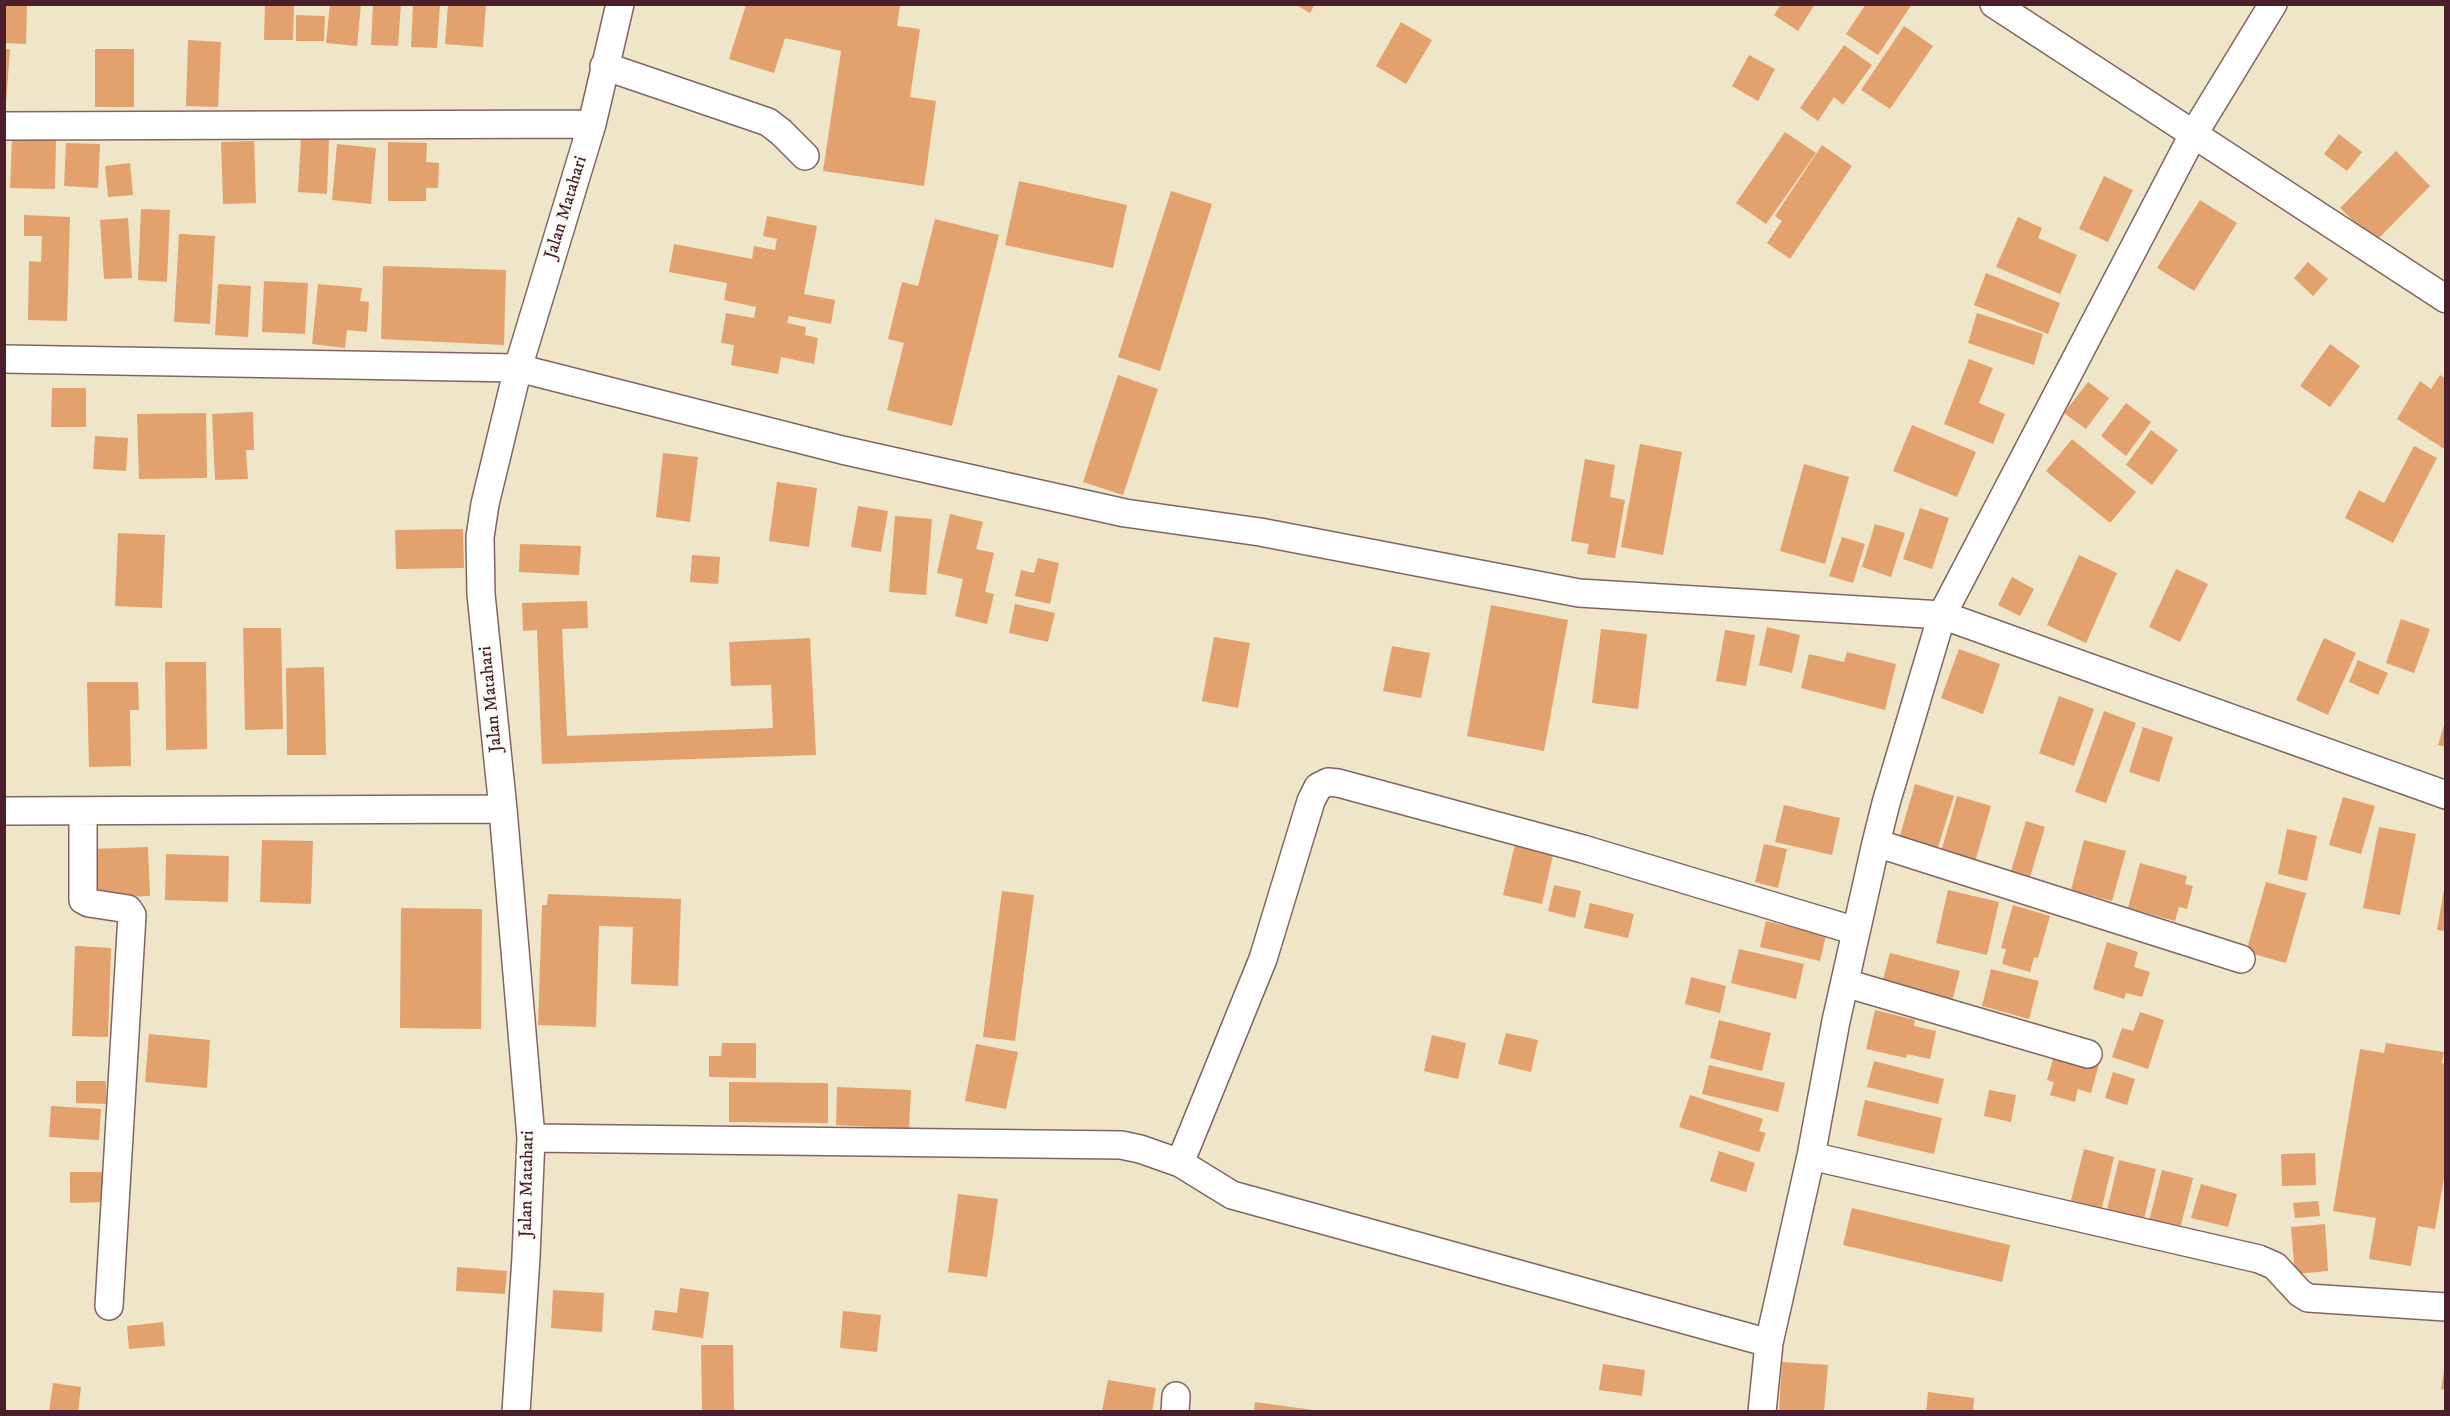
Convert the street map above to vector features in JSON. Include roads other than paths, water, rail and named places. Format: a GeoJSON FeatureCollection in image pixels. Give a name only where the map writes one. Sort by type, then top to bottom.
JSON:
{"type":"FeatureCollection","features":[{"type":"Feature","properties":{"kind":"street","name":"Jalan Matahari"},"geometry":{"type":"LineString","coordinates":[[516,1412],[531,1138],[503,809],[481,594],[480,537],[485,504],[518,368],[592,124],[620,4]]}},
{"type":"Feature","properties":{"kind":"street"},"geometry":{"type":"LineString","coordinates":[[1994,4],[2445,299]]}},
{"type":"Feature","properties":{"kind":"street"},"geometry":{"type":"LineString","coordinates":[[1762,1412],[1769,1343],[1811,1156],[1856,931],[1886,802],[1942,615],[2193,135],[2273,4]]}},
{"type":"Feature","properties":{"kind":"street"},"geometry":{"type":"LineString","coordinates":[[604,66],[768,122],[805,156]]}},
{"type":"Feature","properties":{"kind":"street"},"geometry":{"type":"LineString","coordinates":[[4,126],[592,124]]}},
{"type":"Feature","properties":{"kind":"street"},"geometry":{"type":"LineString","coordinates":[[4,359],[518,368],[842,450],[1125,513],[1260,532],[1579,593],[1942,615],[2445,795]]}},
{"type":"Feature","properties":{"kind":"street"},"geometry":{"type":"LineString","coordinates":[[1180,1163],[1263,959],[1311,801],[1318,788],[1328,782],[1583,849],[1856,931]]}},
{"type":"Feature","properties":{"kind":"street"},"geometry":{"type":"LineString","coordinates":[[4,812],[503,809]]}},
{"type":"Feature","properties":{"kind":"street"},"geometry":{"type":"LineString","coordinates":[[83,811],[82,900],[128,909],[132,915],[109,1305]]}},
{"type":"Feature","properties":{"kind":"street"},"geometry":{"type":"LineString","coordinates":[[1876,843],[2241,959]]}},
{"type":"Feature","properties":{"kind":"street"},"geometry":{"type":"LineString","coordinates":[[1845,983],[2088,1054]]}},
{"type":"Feature","properties":{"kind":"street"},"geometry":{"type":"LineString","coordinates":[[531,1138],[1121,1145],[1180,1163],[1232,1195],[1769,1343]]}},
{"type":"Feature","properties":{"kind":"street"},"geometry":{"type":"LineString","coordinates":[[1811,1156],[2259,1259],[2275,1266],[2300,1293],[2308,1298],[2445,1307]]}}]}
